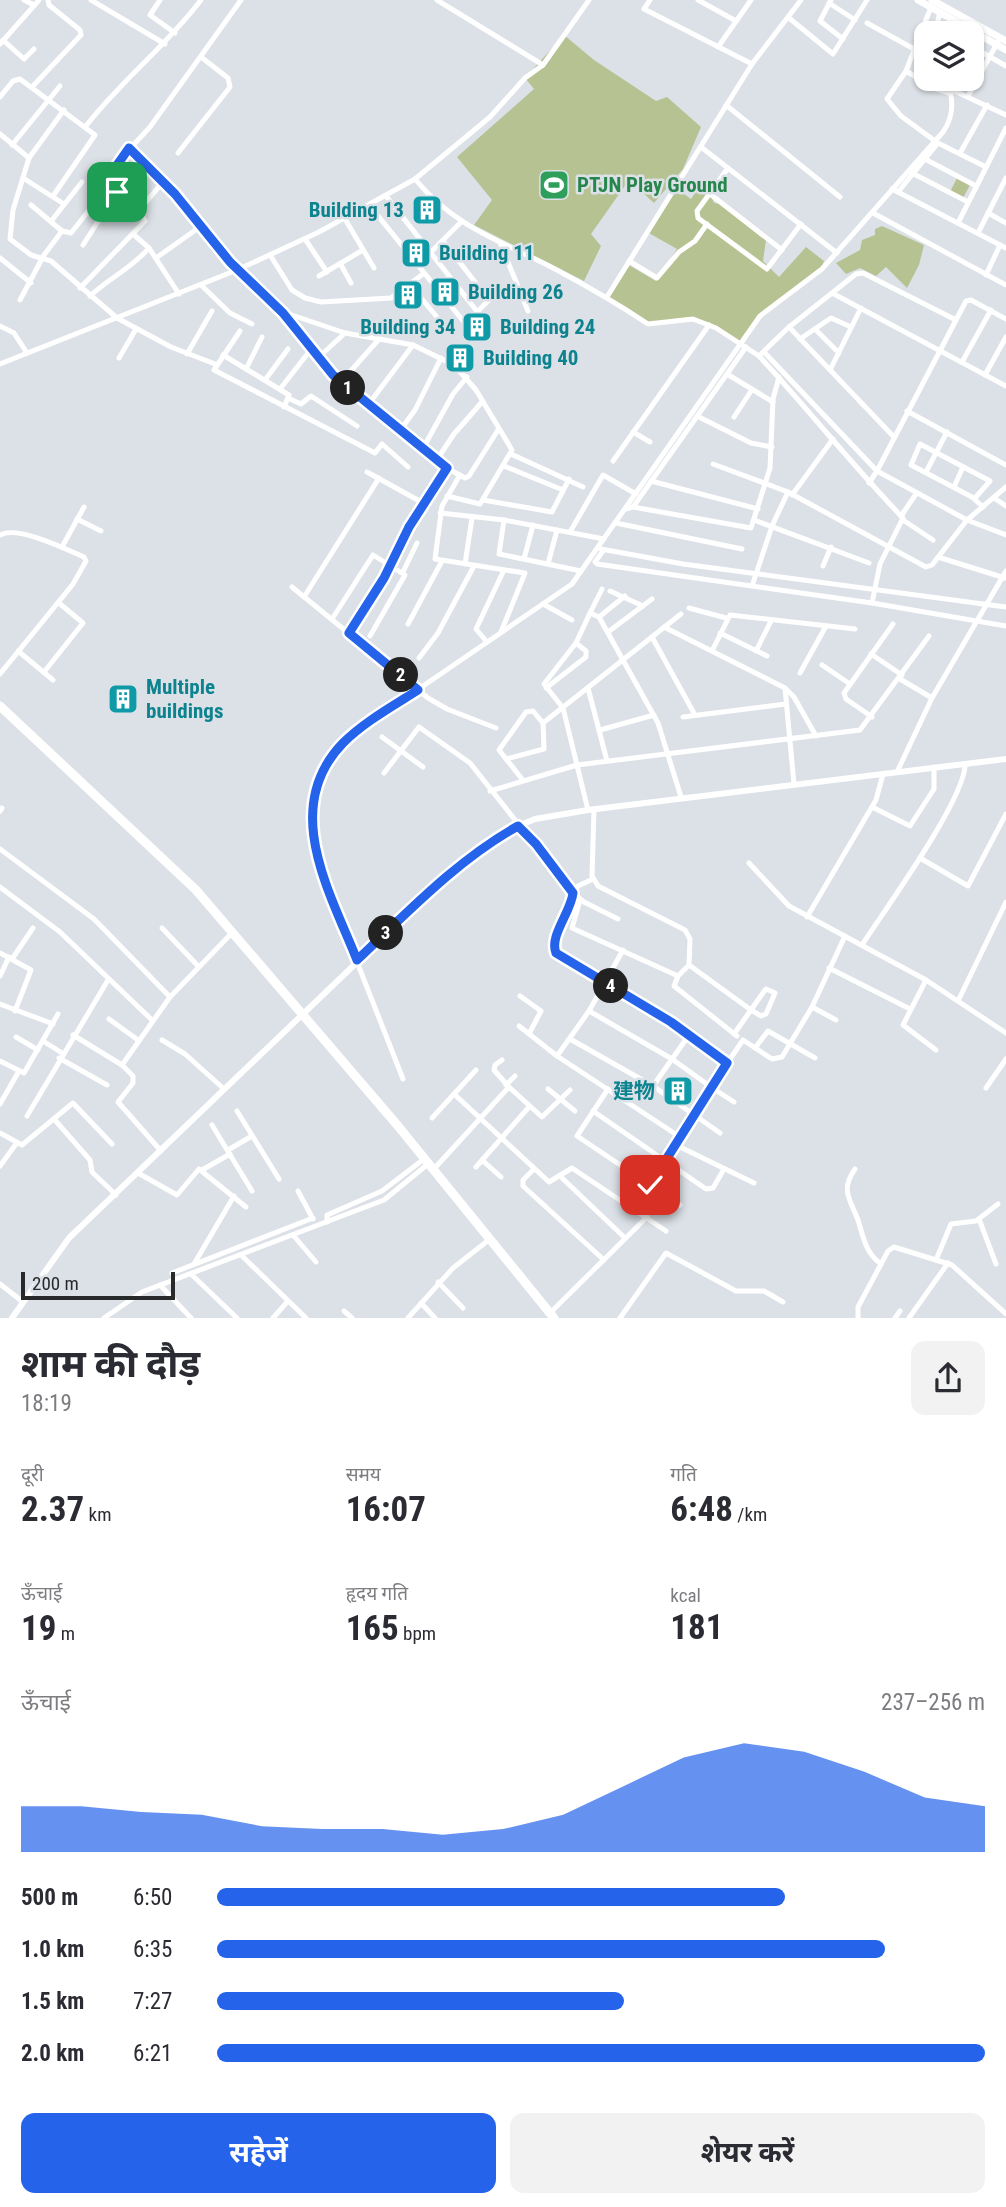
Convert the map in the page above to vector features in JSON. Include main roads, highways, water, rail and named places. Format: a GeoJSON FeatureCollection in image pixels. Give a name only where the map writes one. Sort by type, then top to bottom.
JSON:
{"type":"FeatureCollection","features":[{"type":"Feature","properties":{"kind":"highway"},"geometry":{"type":"LineString","coordinates":[[0,706],[62,766],[134,829],[186,883],[229,936],[402,1133],[552,1315]]}},
{"type":"Feature","properties":{"kind":"highway"},"geometry":{"type":"LineString","coordinates":[[186,883],[196,890],[299,1014]]}},
{"type":"Feature","properties":{"kind":"main road"},"geometry":{"type":"LineString","coordinates":[[918,0],[942,6],[1001,41],[1006,50]]}},
{"type":"Feature","properties":{"kind":"main road"},"geometry":{"type":"LineString","coordinates":[[942,6],[957,21],[1001,41]]}},
{"type":"Feature","properties":{"kind":"place","name":"PTJN Play Ground"},"geometry":{"type":"Point","coordinates":[554,185]}},
{"type":"Feature","properties":{"kind":"place","name":"Building 13"},"geometry":{"type":"Point","coordinates":[427,210]}},
{"type":"Feature","properties":{"kind":"place","name":"Building 11"},"geometry":{"type":"Point","coordinates":[416,253]}},
{"type":"Feature","properties":{"kind":"place","name":"Building 26"},"geometry":{"type":"Point","coordinates":[445,292]}},
{"type":"Feature","properties":{"kind":"place","name":"Building 34"},"geometry":{"type":"Point","coordinates":[408,295]}},
{"type":"Feature","properties":{"kind":"place","name":"Building 24"},"geometry":{"type":"Point","coordinates":[477,327]}},
{"type":"Feature","properties":{"kind":"place","name":"Building 40"},"geometry":{"type":"Point","coordinates":[460,358]}},
{"type":"Feature","properties":{"kind":"place","name":"Multiple buildings"},"geometry":{"type":"Point","coordinates":[123,699]}},
{"type":"Feature","properties":{"kind":"place","name":"建物"},"geometry":{"type":"Point","coordinates":[678,1091]}}]}
